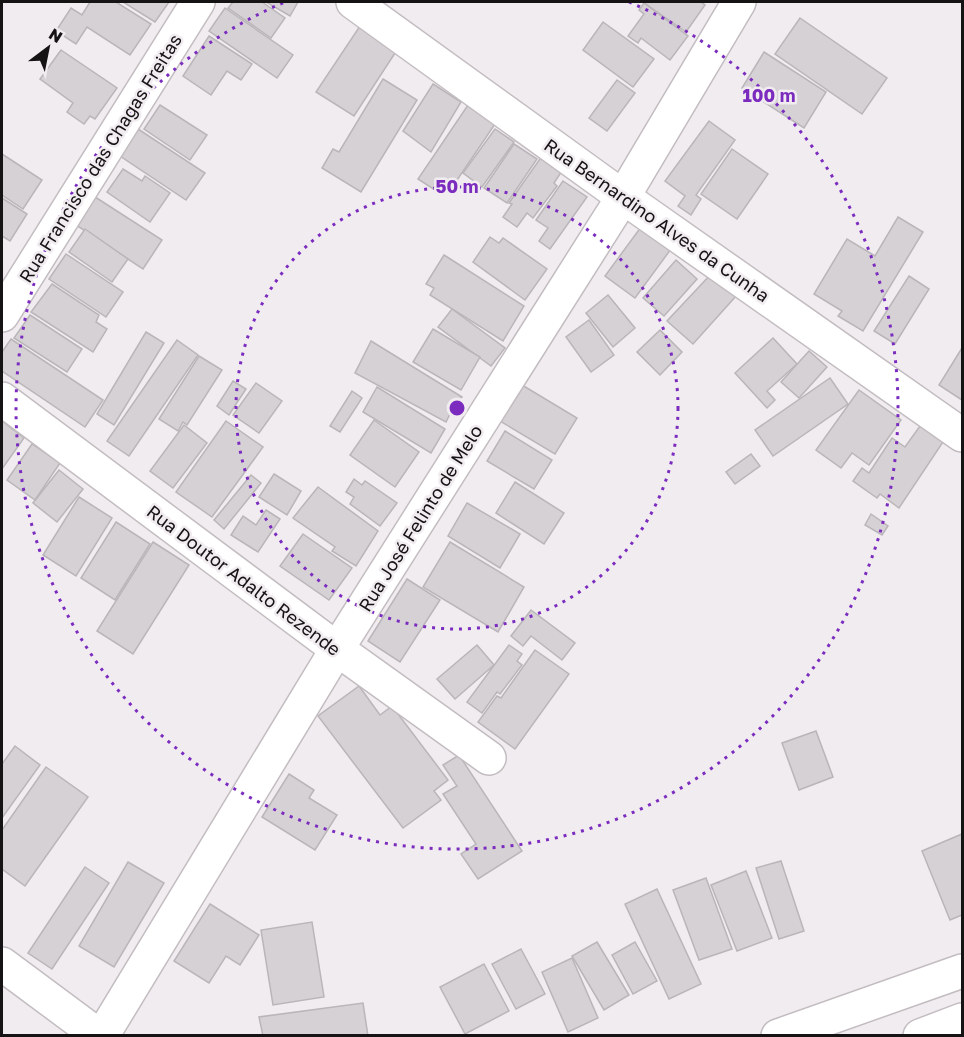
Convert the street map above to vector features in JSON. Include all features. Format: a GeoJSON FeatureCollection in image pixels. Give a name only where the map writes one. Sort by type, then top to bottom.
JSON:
{"type":"FeatureCollection","features":[{"type":"Feature","properties":{"kind":"street","name":"Rua Francisco das Chagas Freitas"},"geometry":{"type":"LineString","coordinates":[[2,315],[198,2]]}},
{"type":"Feature","properties":{"kind":"street","name":"Rua Bernardino Alves da Cunha"},"geometry":{"type":"LineString","coordinates":[[353,2],[623,197],[963,435]]}},
{"type":"Feature","properties":{"kind":"street","name":"Rua José Felinto de Melo"},"geometry":{"type":"LineString","coordinates":[[101,1035],[337,649],[623,197],[739,2]]}},
{"type":"Feature","properties":{"kind":"street","name":"Rua Doutor Adalto Rezende"},"geometry":{"type":"LineString","coordinates":[[2,399],[337,649],[489,758]]}},
{"type":"Feature","properties":{"kind":"street"},"geometry":{"type":"LineString","coordinates":[[2,964],[101,1035]]}},
{"type":"Feature","properties":{"kind":"street"},"geometry":{"type":"LineString","coordinates":[[778,1035],[963,971]]}},
{"type":"Feature","properties":{"kind":"street"},"geometry":{"type":"LineString","coordinates":[[920,1035],[963,1020]]}},
{"type":"Feature","properties":{"kind":"building"},"geometry":{"type":"Polygon","coordinates":[[[90,2],[116,2],[151,24],[130,55],[87,27],[76,44],[56,31],[71,8],[82,15],[90,2]]]}},
{"type":"Feature","properties":{"kind":"building"},"geometry":{"type":"Polygon","coordinates":[[[123,2],[169,2],[155,22],[123,2]]]}},
{"type":"Feature","properties":{"kind":"building"},"geometry":{"type":"Polygon","coordinates":[[[233,2],[262,2],[285,18],[271,38],[228,8],[233,2]]]}},
{"type":"Feature","properties":{"kind":"building"},"geometry":{"type":"Polygon","coordinates":[[[266,2],[298,2],[290,16],[266,2]]]}},
{"type":"Feature","properties":{"kind":"building"},"geometry":{"type":"Polygon","coordinates":[[[643,2],[701,2],[705,5],[686,32],[643,2]]]}},
{"type":"Feature","properties":{"kind":"building"},"geometry":{"type":"Polygon","coordinates":[[[644,3],[688,36],[670,60],[641,38],[638,43],[628,36],[644,14],[639,10],[644,3]]]}},
{"type":"Feature","properties":{"kind":"building"},"geometry":{"type":"Polygon","coordinates":[[[225,8],[293,55],[277,78],[209,31],[225,8]]]}},
{"type":"Feature","properties":{"kind":"building"},"geometry":{"type":"Polygon","coordinates":[[[800,18],[887,78],[862,114],[775,54],[800,18]]]}},
{"type":"Feature","properties":{"kind":"building"},"geometry":{"type":"Polygon","coordinates":[[[603,22],[654,59],[633,87],[583,50],[603,22]]]}},
{"type":"Feature","properties":{"kind":"building"},"geometry":{"type":"Polygon","coordinates":[[[362,23],[399,47],[354,116],[316,92],[362,23]]]}},
{"type":"Feature","properties":{"kind":"building"},"geometry":{"type":"Polygon","coordinates":[[[209,36],[252,64],[241,80],[227,71],[211,95],[183,76],[209,36]]]}},
{"type":"Feature","properties":{"kind":"building"},"geometry":{"type":"Polygon","coordinates":[[[61,50],[117,88],[95,119],[90,116],[84,124],[67,112],[73,103],[40,79],[61,50]]]}},
{"type":"Feature","properties":{"kind":"building"},"geometry":{"type":"Polygon","coordinates":[[[764,52],[826,92],[804,128],[742,88],[764,52]]]}},
{"type":"Feature","properties":{"kind":"building"},"geometry":{"type":"Polygon","coordinates":[[[383,79],[417,100],[361,192],[322,168],[333,149],[339,152],[383,79]]]}},
{"type":"Feature","properties":{"kind":"building"},"geometry":{"type":"Polygon","coordinates":[[[617,80],[635,93],[607,131],[589,118],[617,80]]]}},
{"type":"Feature","properties":{"kind":"building"},"geometry":{"type":"Polygon","coordinates":[[[433,84],[461,102],[431,152],[403,131],[433,84]]]}},
{"type":"Feature","properties":{"kind":"building"},"geometry":{"type":"Polygon","coordinates":[[[160,105],[207,135],[190,160],[144,129],[160,105]]]}},
{"type":"Feature","properties":{"kind":"building"},"geometry":{"type":"Polygon","coordinates":[[[468,105],[495,124],[451,189],[446,186],[441,194],[418,179],[468,105]]]}},
{"type":"Feature","properties":{"kind":"building"},"geometry":{"type":"Polygon","coordinates":[[[709,121],[735,140],[696,195],[701,199],[691,215],[678,206],[685,196],[665,181],[709,121]]]}},
{"type":"Feature","properties":{"kind":"building"},"geometry":{"type":"Polygon","coordinates":[[[138,129],[205,173],[186,200],[120,156],[138,129]]]}},
{"type":"Feature","properties":{"kind":"building"},"geometry":{"type":"Polygon","coordinates":[[[495,129],[514,142],[482,187],[463,173],[495,129]]]}},
{"type":"Feature","properties":{"kind":"building"},"geometry":{"type":"Polygon","coordinates":[[[514,144],[537,159],[507,203],[484,188],[514,144]]]}},
{"type":"Feature","properties":{"kind":"building"},"geometry":{"type":"Polygon","coordinates":[[[732,149],[768,174],[737,219],[701,194],[732,149]]]}},
{"type":"Feature","properties":{"kind":"building"},"geometry":{"type":"Polygon","coordinates":[[[2,154],[42,180],[23,209],[2,195],[2,154]]]}},
{"type":"Feature","properties":{"kind":"building"},"geometry":{"type":"Polygon","coordinates":[[[542,156],[562,171],[554,183],[557,186],[533,218],[527,213],[517,227],[503,217],[512,204],[509,203],[542,156]]]}},
{"type":"Feature","properties":{"kind":"building"},"geometry":{"type":"Polygon","coordinates":[[[123,169],[142,181],[145,176],[170,193],[150,222],[107,192],[123,169]]]}},
{"type":"Feature","properties":{"kind":"building"},"geometry":{"type":"Polygon","coordinates":[[[563,181],[587,197],[550,249],[539,241],[548,228],[536,220],[563,181]]]}},
{"type":"Feature","properties":{"kind":"building"},"geometry":{"type":"Polygon","coordinates":[[[92,195],[162,240],[143,269],[73,223],[92,195]]]}},
{"type":"Feature","properties":{"kind":"building"},"geometry":{"type":"Polygon","coordinates":[[[2,198],[27,214],[10,241],[2,236],[2,198]]]}},
{"type":"Feature","properties":{"kind":"building"},"geometry":{"type":"Polygon","coordinates":[[[898,217],[923,232],[863,331],[838,316],[842,311],[814,294],[847,239],[875,256],[898,217]]]}},
{"type":"Feature","properties":{"kind":"building"},"geometry":{"type":"Polygon","coordinates":[[[641,227],[671,249],[635,298],[605,276],[641,227]]]}},
{"type":"Feature","properties":{"kind":"building"},"geometry":{"type":"Polygon","coordinates":[[[85,229],[128,259],[112,282],[69,252],[85,229]]]}},
{"type":"Feature","properties":{"kind":"building"},"geometry":{"type":"Polygon","coordinates":[[[490,237],[499,243],[503,238],[547,269],[525,300],[473,262],[490,237]]]}},
{"type":"Feature","properties":{"kind":"building"},"geometry":{"type":"Polygon","coordinates":[[[66,254],[123,292],[106,317],[49,279],[66,254]]]}},
{"type":"Feature","properties":{"kind":"building"},"geometry":{"type":"Polygon","coordinates":[[[444,255],[524,306],[503,341],[430,295],[434,288],[426,284],[444,255]]]}},
{"type":"Feature","properties":{"kind":"building"},"geometry":{"type":"Polygon","coordinates":[[[676,260],[697,279],[664,316],[643,298],[676,260]]]}},
{"type":"Feature","properties":{"kind":"building"},"geometry":{"type":"Polygon","coordinates":[[[712,273],[737,295],[693,344],[667,321],[712,273]]]}},
{"type":"Feature","properties":{"kind":"building"},"geometry":{"type":"Polygon","coordinates":[[[909,276],[929,289],[895,344],[874,331],[909,276]]]}},
{"type":"Feature","properties":{"kind":"building"},"geometry":{"type":"Polygon","coordinates":[[[52,284],[99,315],[96,322],[107,329],[93,352],[31,312],[52,284]]]}},
{"type":"Feature","properties":{"kind":"building"},"geometry":{"type":"Polygon","coordinates":[[[608,295],[635,328],[613,347],[586,313],[608,295]]]}},
{"type":"Feature","properties":{"kind":"building"},"geometry":{"type":"Polygon","coordinates":[[[452,309],[505,348],[491,366],[438,327],[452,309]]]}},
{"type":"Feature","properties":{"kind":"building"},"geometry":{"type":"Polygon","coordinates":[[[30,315],[82,349],[67,372],[14,338],[30,315]]]}},
{"type":"Feature","properties":{"kind":"building"},"geometry":{"type":"Polygon","coordinates":[[[589,320],[614,355],[591,372],[566,337],[589,320]]]}},
{"type":"Feature","properties":{"kind":"building"},"geometry":{"type":"Polygon","coordinates":[[[433,329],[480,357],[461,390],[413,362],[433,329]]]}},
{"type":"Feature","properties":{"kind":"building"},"geometry":{"type":"Polygon","coordinates":[[[660,330],[682,352],[660,375],[637,352],[660,330]]]}},
{"type":"Feature","properties":{"kind":"building"},"geometry":{"type":"Polygon","coordinates":[[[146,332],[164,343],[114,425],[97,414],[146,332]]]}},
{"type":"Feature","properties":{"kind":"building"},"geometry":{"type":"Polygon","coordinates":[[[773,338],[797,364],[767,391],[775,400],[767,408],[735,373],[773,338]]]}},
{"type":"Feature","properties":{"kind":"building"},"geometry":{"type":"Polygon","coordinates":[[[11,339],[103,400],[85,427],[2,371],[2,352],[11,339]]]}},
{"type":"Feature","properties":{"kind":"building"},"geometry":{"type":"Polygon","coordinates":[[[177,340],[198,355],[129,456],[107,441],[177,340]]]}},
{"type":"Feature","properties":{"kind":"building"},"geometry":{"type":"Polygon","coordinates":[[[371,341],[462,397],[454,406],[446,422],[355,373],[371,341]]]}},
{"type":"Feature","properties":{"kind":"building"},"geometry":{"type":"Polygon","coordinates":[[[962,348],[962,400],[939,385],[962,348]]]}},
{"type":"Feature","properties":{"kind":"building"},"geometry":{"type":"Polygon","coordinates":[[[809,351],[827,367],[799,398],[781,382],[809,351]]]}},
{"type":"Feature","properties":{"kind":"building"},"geometry":{"type":"Polygon","coordinates":[[[199,356],[222,370],[187,425],[183,422],[178,431],[159,419],[199,356]]]}},
{"type":"Feature","properties":{"kind":"building"},"geometry":{"type":"Polygon","coordinates":[[[830,378],[848,404],[773,456],[755,430],[830,378]]]}},
{"type":"Feature","properties":{"kind":"building"},"geometry":{"type":"Polygon","coordinates":[[[233,381],[246,389],[229,415],[217,406],[233,381]]]}},
{"type":"Feature","properties":{"kind":"building"},"geometry":{"type":"Polygon","coordinates":[[[256,383],[282,401],[259,433],[233,415],[256,383]]]}},
{"type":"Feature","properties":{"kind":"building"},"geometry":{"type":"Polygon","coordinates":[[[522,385],[577,418],[555,454],[500,421],[522,385]]]}},
{"type":"Feature","properties":{"kind":"building"},"geometry":{"type":"Polygon","coordinates":[[[377,387],[445,429],[431,453],[363,412],[377,387]]]}},
{"type":"Feature","properties":{"kind":"building"},"geometry":{"type":"Polygon","coordinates":[[[859,390],[901,420],[869,465],[852,453],[841,468],[816,450],[859,390]]]}},
{"type":"Feature","properties":{"kind":"building"},"geometry":{"type":"Polygon","coordinates":[[[352,391],[362,398],[340,432],[330,426],[352,391]]]}},
{"type":"Feature","properties":{"kind":"building"},"geometry":{"type":"Polygon","coordinates":[[[374,420],[419,452],[395,487],[350,455],[374,420]]]}},
{"type":"Feature","properties":{"kind":"building"},"geometry":{"type":"Polygon","coordinates":[[[2,421],[24,438],[2,469],[2,421]]]}},
{"type":"Feature","properties":{"kind":"building"},"geometry":{"type":"Polygon","coordinates":[[[226,421],[263,447],[212,517],[176,492],[226,421]]]}},
{"type":"Feature","properties":{"kind":"building"},"geometry":{"type":"Polygon","coordinates":[[[184,425],[207,443],[173,488],[150,471],[184,425]]]}},
{"type":"Feature","properties":{"kind":"building"},"geometry":{"type":"Polygon","coordinates":[[[920,426],[943,442],[899,508],[880,494],[877,498],[853,481],[862,468],[869,473],[892,438],[905,447],[920,426]]]}},
{"type":"Feature","properties":{"kind":"building"},"geometry":{"type":"Polygon","coordinates":[[[505,431],[552,460],[534,489],[487,461],[505,431]]]}},
{"type":"Feature","properties":{"kind":"building"},"geometry":{"type":"Polygon","coordinates":[[[32,444],[60,463],[35,500],[7,480],[32,444]]]}},
{"type":"Feature","properties":{"kind":"building"},"geometry":{"type":"Polygon","coordinates":[[[751,454],[760,466],[735,484],[726,472],[751,454]]]}},
{"type":"Feature","properties":{"kind":"building"},"geometry":{"type":"Polygon","coordinates":[[[59,470],[83,489],[57,522],[33,503],[59,470]]]}},
{"type":"Feature","properties":{"kind":"building"},"geometry":{"type":"Polygon","coordinates":[[[274,474],[301,491],[287,515],[259,497],[274,474]]]}},
{"type":"Feature","properties":{"kind":"building"},"geometry":{"type":"Polygon","coordinates":[[[251,475],[261,483],[224,529],[214,520],[251,475]]]}},
{"type":"Feature","properties":{"kind":"building"},"geometry":{"type":"Polygon","coordinates":[[[354,479],[362,485],[365,481],[397,503],[380,526],[350,504],[354,497],[346,492],[354,479]]]}},
{"type":"Feature","properties":{"kind":"building"},"geometry":{"type":"Polygon","coordinates":[[[515,482],[564,513],[544,544],[496,513],[515,482]]]}},
{"type":"Feature","properties":{"kind":"building"},"geometry":{"type":"Polygon","coordinates":[[[318,487],[378,531],[356,566],[332,551],[335,547],[293,518],[318,487]]]}},
{"type":"Feature","properties":{"kind":"building"},"geometry":{"type":"Polygon","coordinates":[[[79,497],[112,518],[76,576],[43,555],[79,497]]]}},
{"type":"Feature","properties":{"kind":"building"},"geometry":{"type":"Polygon","coordinates":[[[467,503],[520,534],[500,568],[448,536],[467,503]]]}},
{"type":"Feature","properties":{"kind":"building"},"geometry":{"type":"Polygon","coordinates":[[[266,510],[280,519],[258,552],[231,535],[243,516],[256,525],[266,510]]]}},
{"type":"Feature","properties":{"kind":"building"},"geometry":{"type":"Polygon","coordinates":[[[871,514],[888,526],[882,535],[865,525],[871,514]]]}},
{"type":"Feature","properties":{"kind":"building"},"geometry":{"type":"Polygon","coordinates":[[[116,522],[150,544],[115,600],[81,578],[116,522]]]}},
{"type":"Feature","properties":{"kind":"building"},"geometry":{"type":"Polygon","coordinates":[[[303,534],[352,568],[329,600],[280,566],[303,534]]]}},
{"type":"Feature","properties":{"kind":"building"},"geometry":{"type":"Polygon","coordinates":[[[153,542],[189,565],[133,654],[97,631],[153,542]]]}},
{"type":"Feature","properties":{"kind":"building"},"geometry":{"type":"Polygon","coordinates":[[[450,542],[524,587],[498,632],[423,587],[450,542]]]}},
{"type":"Feature","properties":{"kind":"building"},"geometry":{"type":"Polygon","coordinates":[[[407,579],[440,600],[400,662],[368,641],[407,579]]]}},
{"type":"Feature","properties":{"kind":"building"},"geometry":{"type":"Polygon","coordinates":[[[531,610],[575,643],[562,660],[531,636],[523,646],[511,636],[531,610]]]}},
{"type":"Feature","properties":{"kind":"building"},"geometry":{"type":"Polygon","coordinates":[[[477,645],[494,665],[455,699],[437,679],[477,645]]]}},
{"type":"Feature","properties":{"kind":"building"},"geometry":{"type":"Polygon","coordinates":[[[509,645],[522,654],[517,661],[522,665],[500,694],[497,692],[482,713],[467,702],[509,645]]]}},
{"type":"Feature","properties":{"kind":"building"},"geometry":{"type":"Polygon","coordinates":[[[535,650],[569,674],[515,749],[478,722],[497,696],[501,698],[535,650]]]}},
{"type":"Feature","properties":{"kind":"building"},"geometry":{"type":"Polygon","coordinates":[[[359,686],[380,715],[392,706],[448,780],[434,791],[441,800],[403,828],[318,716],[359,686]]]}},
{"type":"Feature","properties":{"kind":"building"},"geometry":{"type":"Polygon","coordinates":[[[816,731],[833,777],[799,790],[782,743],[816,731]]]}},
{"type":"Feature","properties":{"kind":"building"},"geometry":{"type":"Polygon","coordinates":[[[15,746],[40,765],[2,818],[2,764],[15,746]]]}},
{"type":"Feature","properties":{"kind":"building"},"geometry":{"type":"Polygon","coordinates":[[[459,755],[522,851],[478,879],[461,854],[476,844],[443,794],[457,786],[443,765],[459,755]]]}},
{"type":"Feature","properties":{"kind":"building"},"geometry":{"type":"Polygon","coordinates":[[[46,767],[88,797],[25,886],[2,869],[2,830],[46,767]]]}},
{"type":"Feature","properties":{"kind":"building"},"geometry":{"type":"Polygon","coordinates":[[[289,774],[314,790],[309,798],[337,815],[315,850],[262,817],[289,774]]]}},
{"type":"Feature","properties":{"kind":"building"},"geometry":{"type":"Polygon","coordinates":[[[962,834],[962,915],[950,920],[922,851],[962,834]]]}},
{"type":"Feature","properties":{"kind":"building"},"geometry":{"type":"Polygon","coordinates":[[[781,861],[804,931],[779,939],[756,868],[781,861]]]}},
{"type":"Feature","properties":{"kind":"building"},"geometry":{"type":"Polygon","coordinates":[[[128,862],[164,883],[114,967],[79,946],[128,862]]]}},
{"type":"Feature","properties":{"kind":"building"},"geometry":{"type":"Polygon","coordinates":[[[85,867],[109,883],[52,969],[28,953],[85,867]]]}},
{"type":"Feature","properties":{"kind":"building"},"geometry":{"type":"Polygon","coordinates":[[[746,871],[772,938],[737,951],[711,885],[746,871]]]}},
{"type":"Feature","properties":{"kind":"building"},"geometry":{"type":"Polygon","coordinates":[[[706,878],[732,949],[699,960],[673,890],[706,878]]]}},
{"type":"Feature","properties":{"kind":"building"},"geometry":{"type":"Polygon","coordinates":[[[657,889],[701,984],[669,999],[625,904],[657,889]]]}},
{"type":"Feature","properties":{"kind":"building"},"geometry":{"type":"Polygon","coordinates":[[[210,904],[259,935],[240,965],[226,956],[209,983],[174,961],[210,904]]]}},
{"type":"Feature","properties":{"kind":"building"},"geometry":{"type":"Polygon","coordinates":[[[312,922],[324,997],[273,1005],[261,930],[312,922]]]}},
{"type":"Feature","properties":{"kind":"building"},"geometry":{"type":"Polygon","coordinates":[[[597,942],[629,995],[604,1010],[572,956],[597,942]]]}},
{"type":"Feature","properties":{"kind":"building"},"geometry":{"type":"Polygon","coordinates":[[[635,942],[657,981],[633,994],[612,955],[635,942]]]}},
{"type":"Feature","properties":{"kind":"building"},"geometry":{"type":"Polygon","coordinates":[[[521,949],[545,994],[516,1009],[492,964],[521,949]]]}},
{"type":"Feature","properties":{"kind":"building"},"geometry":{"type":"Polygon","coordinates":[[[572,958],[598,1018],[568,1032],[542,972],[572,958]]]}},
{"type":"Feature","properties":{"kind":"building"},"geometry":{"type":"Polygon","coordinates":[[[484,964],[509,1011],[465,1034],[440,987],[484,964]]]}},
{"type":"Feature","properties":{"kind":"building"},"geometry":{"type":"Polygon","coordinates":[[[363,1003],[368,1036],[263,1036],[259,1017],[363,1003]]]}}]}
